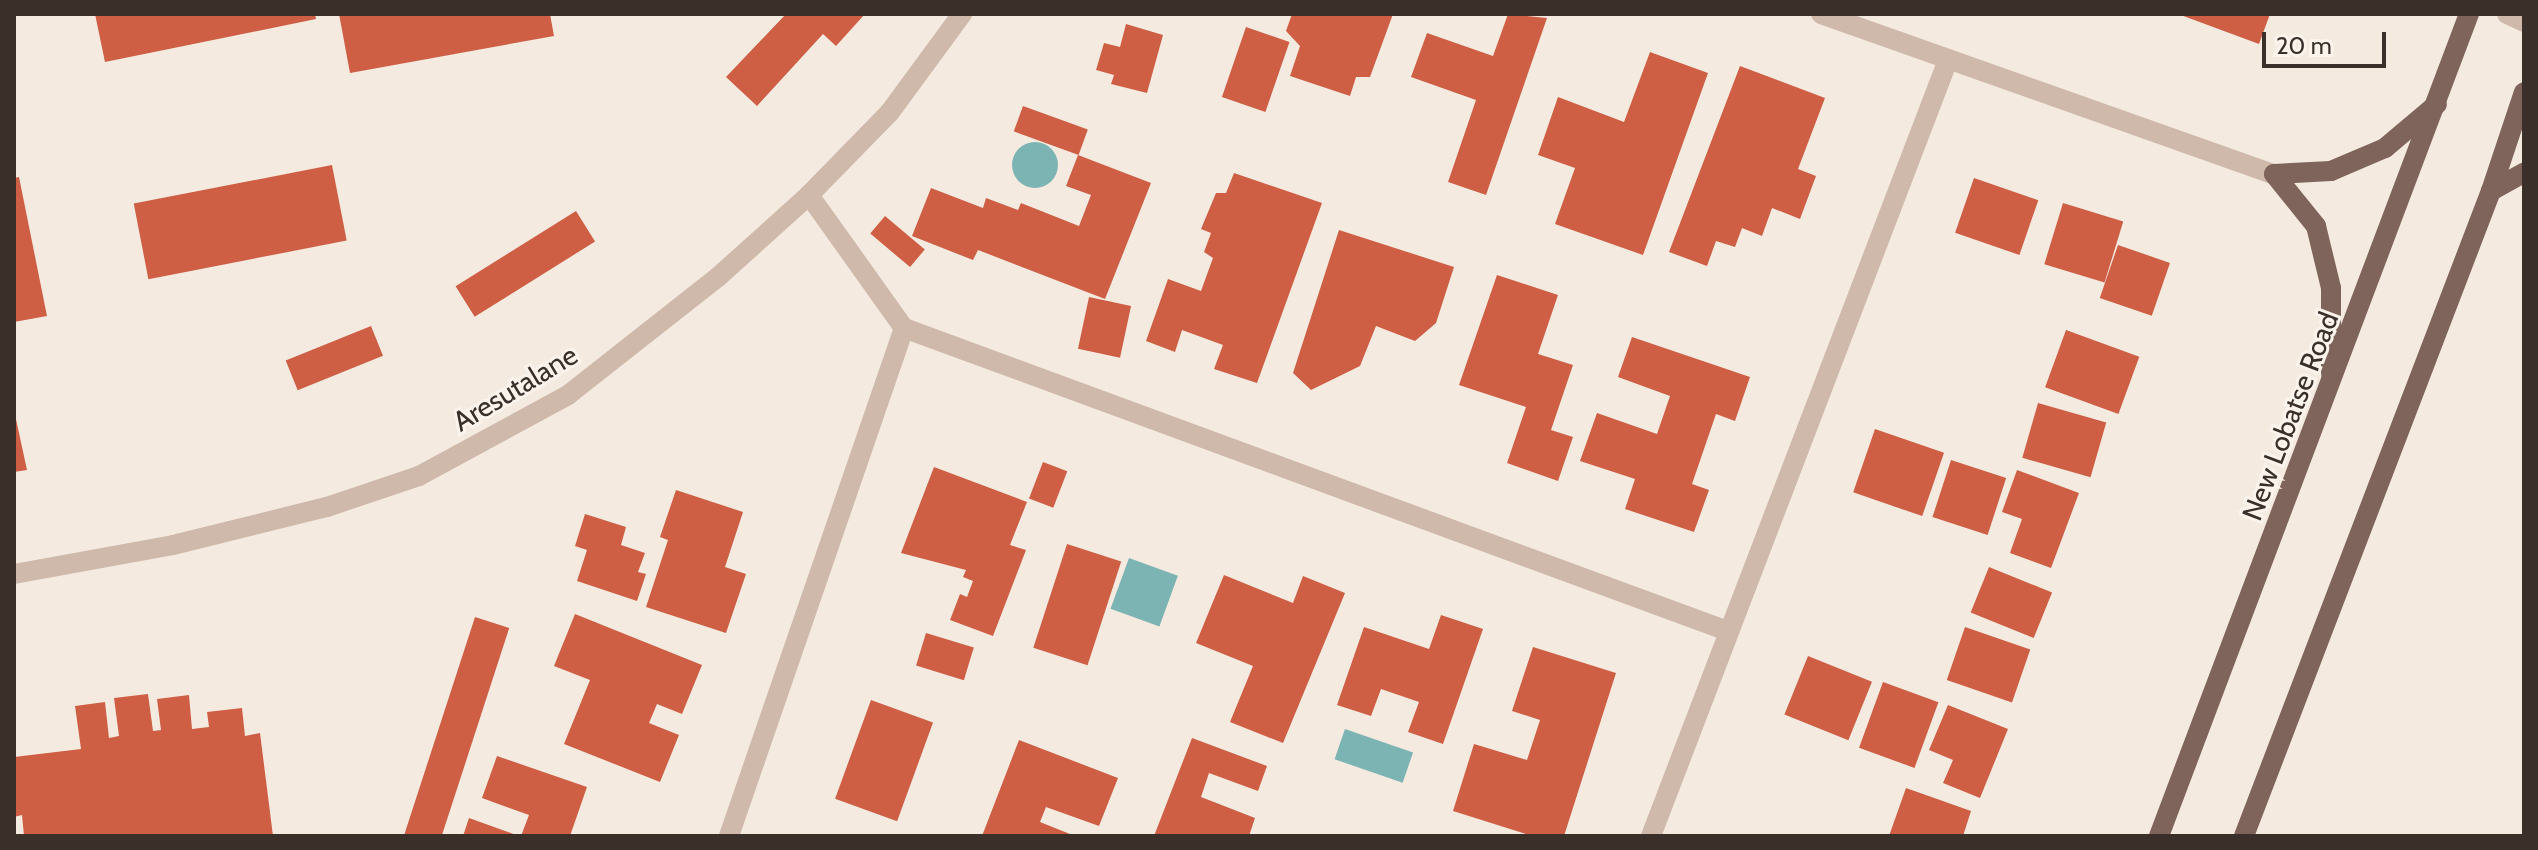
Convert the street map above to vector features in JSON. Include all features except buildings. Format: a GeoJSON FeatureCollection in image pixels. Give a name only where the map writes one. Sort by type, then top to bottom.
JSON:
{"type":"FeatureCollection","features":[{"type":"Feature","properties":{"kind":"main road","name":"New Lobatse Road"},"geometry":{"type":"LineString","coordinates":[[2159,836],[2439,102],[2469,14]]}},
{"type":"Feature","properties":{"kind":"main road"},"geometry":{"type":"LineString","coordinates":[[2244,836],[2491,191],[2524,92]]}},
{"type":"Feature","properties":{"kind":"main road"},"geometry":{"type":"LineString","coordinates":[[2274,174],[2331,171],[2385,148],[2439,102]]}},
{"type":"Feature","properties":{"kind":"main road"},"geometry":{"type":"LineString","coordinates":[[2491,191],[2524,173]]}},
{"type":"Feature","properties":{"kind":"main road"},"geometry":{"type":"LineString","coordinates":[[2274,174],[2316,226],[2331,288],[2330,388]]}},
{"type":"Feature","properties":{"kind":"street","name":"Aresutalane"},"geometry":{"type":"LineString","coordinates":[[14,574],[173,545],[312,511],[419,476],[568,395],[718,277],[809,195],[890,112],[962,14]]}},
{"type":"Feature","properties":{"kind":"street"},"geometry":{"type":"LineString","coordinates":[[1821,14],[2274,174]]}},
{"type":"Feature","properties":{"kind":"street"},"geometry":{"type":"LineString","coordinates":[[2507,14],[2524,22]]}},
{"type":"Feature","properties":{"kind":"street"},"geometry":{"type":"LineString","coordinates":[[1651,836],[1725,630],[1948,60]]}},
{"type":"Feature","properties":{"kind":"street"},"geometry":{"type":"LineString","coordinates":[[809,195],[904,328],[1725,630]]}},
{"type":"Feature","properties":{"kind":"street"},"geometry":{"type":"LineString","coordinates":[[736,834],[904,328]]}},
{"type":"Feature","properties":{"kind":"water"},"geometry":{"type":"Polygon","coordinates":[[[1035,142],[1051,149],[1058,165],[1051,181],[1035,188],[1019,181],[1012,165],[1019,149],[1035,142]]]}},
{"type":"Feature","properties":{"kind":"water"},"geometry":{"type":"Polygon","coordinates":[[[1129,558],[1178,576],[1159,627],[1111,609],[1129,558]]]}},
{"type":"Feature","properties":{"kind":"water"},"geometry":{"type":"Polygon","coordinates":[[[1345,729],[1413,752],[1403,783],[1335,759],[1345,729]]]}}]}
